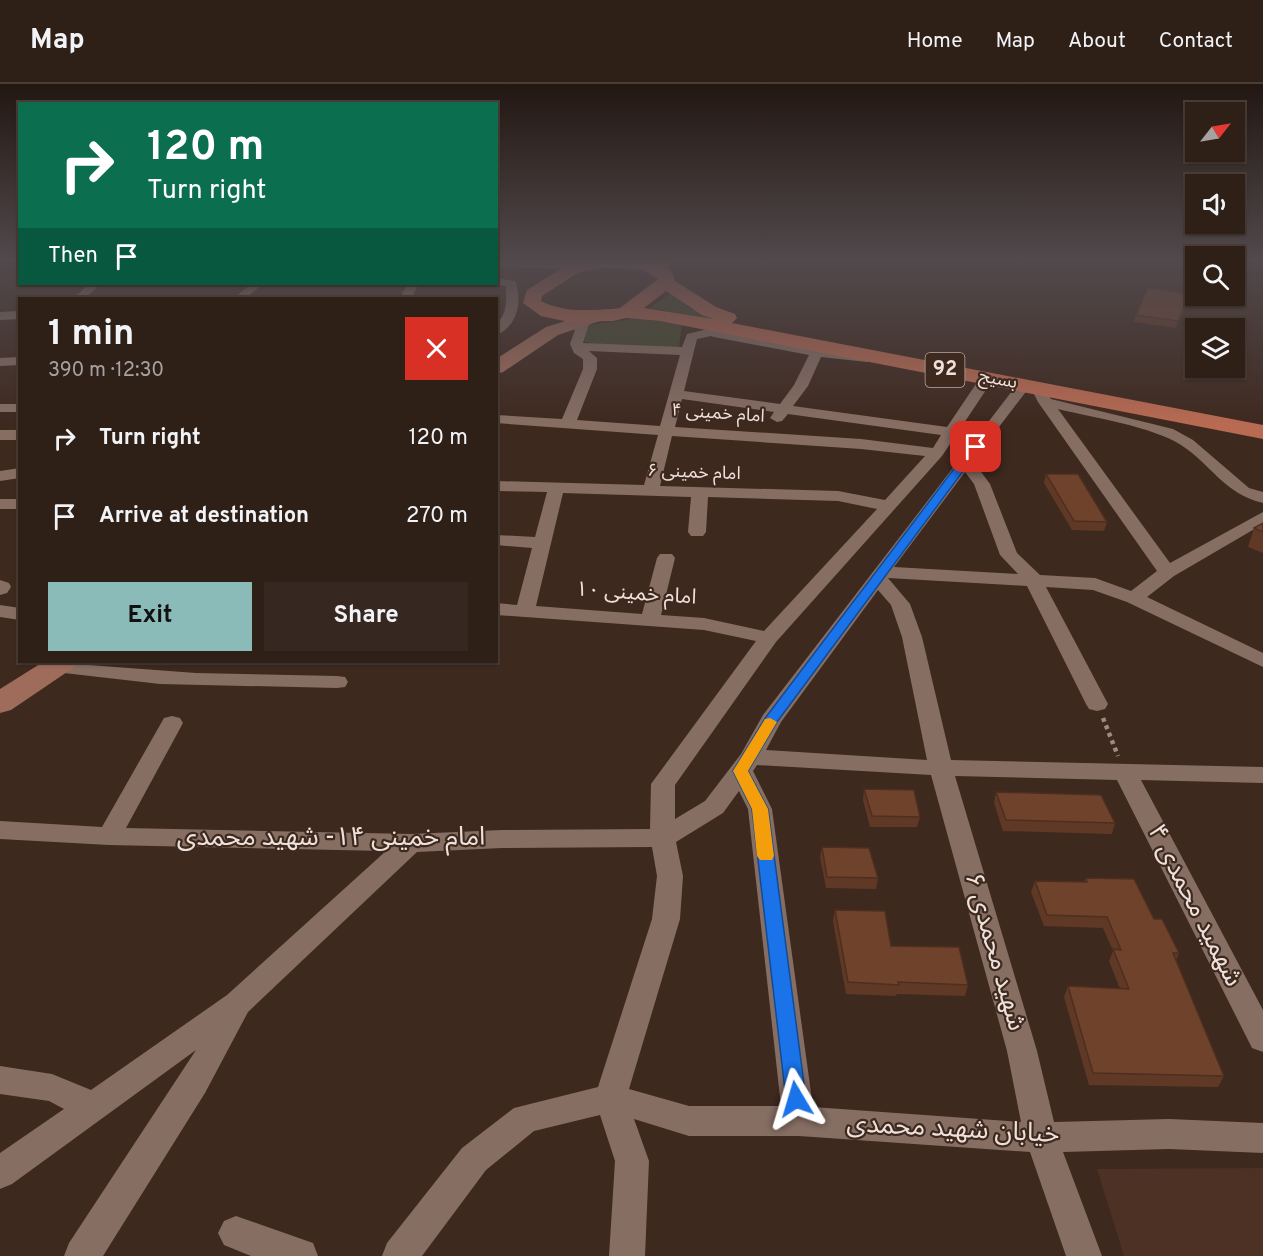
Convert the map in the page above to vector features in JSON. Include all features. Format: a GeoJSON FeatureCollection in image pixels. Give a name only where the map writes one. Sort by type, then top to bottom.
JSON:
{"type":"FeatureCollection","features":[{"type":"Feature","properties":{"kind":"main road"},"geometry":{"type":"LineString","coordinates":[[498,350],[533,325],[537,315]]}},
{"type":"Feature","properties":{"kind":"main road","name":"92"},"geometry":{"type":"LineString","coordinates":[[564,315],[589,319],[612,315]]}},
{"type":"Feature","properties":{"kind":"main road","name":"بسیج"},"geometry":{"type":"LineString","coordinates":[[657,315],[1263,422]]}},
{"type":"Feature","properties":{"kind":"main road","name":"بسیج"},"geometry":{"type":"LineString","coordinates":[[713,315],[727,327],[987,378],[1036,392],[1263,432]]}},
{"type":"Feature","properties":{"kind":"main road"},"geometry":{"type":"LineString","coordinates":[[498,367],[552,331],[589,319]]}},
{"type":"Feature","properties":{"kind":"main road"},"geometry":{"type":"LineString","coordinates":[[0,687],[52,663]]}},
{"type":"Feature","properties":{"kind":"main road"},"geometry":{"type":"LineString","coordinates":[[0,703],[52,663]]}},
{"type":"Feature","properties":{"kind":"street"},"geometry":{"type":"LineString","coordinates":[[1,317],[18,315]]}},
{"type":"Feature","properties":{"kind":"street"},"geometry":{"type":"LineString","coordinates":[[498,329],[510,320],[512,315]]}},
{"type":"Feature","properties":{"kind":"street"},"geometry":{"type":"LineString","coordinates":[[568,423],[590,369],[590,358],[576,344],[589,319]]}},
{"type":"Feature","properties":{"kind":"street"},"geometry":{"type":"LineString","coordinates":[[650,492],[691,337],[727,327],[817,352],[838,356],[888,359]]}},
{"type":"Feature","properties":{"kind":"street"},"geometry":{"type":"LineString","coordinates":[[578,347],[688,351]]}},
{"type":"Feature","properties":{"kind":"street"},"geometry":{"type":"LineString","coordinates":[[762,436],[801,386],[817,352]]}},
{"type":"Feature","properties":{"kind":"street"},"geometry":{"type":"LineString","coordinates":[[0,362],[18,361]]}},
{"type":"Feature","properties":{"kind":"street"},"geometry":{"type":"LineString","coordinates":[[627,1256],[632,1161],[610,1098],[666,919],[670,876],[663,838],[663,784],[769,638],[937,453],[987,378]]}},
{"type":"Feature","properties":{"kind":"street"},"geometry":{"type":"LineString","coordinates":[[663,838],[714,807],[746,764],[771,720],[964,461],[1036,392]]}},
{"type":"Feature","properties":{"kind":"street"},"geometry":{"type":"LineString","coordinates":[[1036,392],[1168,432],[1188,443],[1243,491],[1263,498]]}},
{"type":"Feature","properties":{"kind":"street"},"geometry":{"type":"LineString","coordinates":[[1036,392],[1167,572]]}},
{"type":"Feature","properties":{"kind":"street"},"geometry":{"type":"LineString","coordinates":[[675,394],[952,432]]}},
{"type":"Feature","properties":{"kind":"street"},"geometry":{"type":"LineString","coordinates":[[0,408],[18,408]]}},
{"type":"Feature","properties":{"kind":"street","name":"امام خمینی ۴"},"geometry":{"type":"LineString","coordinates":[[498,419],[762,436],[937,453]]}},
{"type":"Feature","properties":{"kind":"street"},"geometry":{"type":"LineString","coordinates":[[0,435],[18,435]]}},
{"type":"Feature","properties":{"kind":"street"},"geometry":{"type":"LineString","coordinates":[[964,461],[982,484],[1009,555],[1033,579],[1096,704]]}},
{"type":"Feature","properties":{"kind":"street"},"geometry":{"type":"LineString","coordinates":[[0,476],[18,473]]}},
{"type":"Feature","properties":{"kind":"street","name":"امام خمینی ۶"},"geometry":{"type":"LineString","coordinates":[[498,486],[838,496],[890,506]]}},
{"type":"Feature","properties":{"kind":"street"},"geometry":{"type":"LineString","coordinates":[[525,610],[556,488]]}},
{"type":"Feature","properties":{"kind":"street"},"geometry":{"type":"LineString","coordinates":[[698,532],[700,493]]}},
{"type":"Feature","properties":{"kind":"street"},"geometry":{"type":"LineString","coordinates":[[0,504],[18,504]]}},
{"type":"Feature","properties":{"kind":"street"},"geometry":{"type":"LineString","coordinates":[[1134,598],[1167,572],[1263,517]]}},
{"type":"Feature","properties":{"kind":"street"},"geometry":{"type":"LineString","coordinates":[[498,540],[543,543]]}},
{"type":"Feature","properties":{"kind":"street"},"geometry":{"type":"LineString","coordinates":[[650,620],[666,558]]}},
{"type":"Feature","properties":{"kind":"street"},"geometry":{"type":"LineString","coordinates":[[879,575],[1033,579],[1095,584],[1134,598],[1263,661]]}},
{"type":"Feature","properties":{"kind":"street","name":"شهید محمدی ۶"},"geometry":{"type":"LineString","coordinates":[[879,575],[900,604],[912,637],[941,768],[1022,1050],[1041,1138],[1084,1256]]}},
{"type":"Feature","properties":{"kind":"street","name":"امام خمینی ۱۰"},"geometry":{"type":"LineString","coordinates":[[498,609],[704,624],[769,638]]}},
{"type":"Feature","properties":{"kind":"street"},"geometry":{"type":"LineString","coordinates":[[0,611],[18,614]]}},
{"type":"Feature","properties":{"kind":"street"},"geometry":{"type":"LineString","coordinates":[[52,663],[105,675],[337,682]]}},
{"type":"Feature","properties":{"kind":"street"},"geometry":{"type":"LineString","coordinates":[[109,836],[172,723]]}},
{"type":"Feature","properties":{"kind":"street"},"geometry":{"type":"LineString","coordinates":[[746,764],[812,763],[1263,775]]}},
{"type":"Feature","properties":{"kind":"street"},"geometry":{"type":"LineString","coordinates":[[746,764],[760,809],[799,1121]]}},
{"type":"Feature","properties":{"kind":"street","name":"شهمید محمدی ۴"},"geometry":{"type":"LineString","coordinates":[[1125,773],[1263,1039]]}},
{"type":"Feature","properties":{"kind":"street","name":"امام خمینی ۱۴- شهید محمدی"},"geometry":{"type":"LineString","coordinates":[[0,830],[109,836],[411,843],[502,839],[663,838]]}},
{"type":"Feature","properties":{"kind":"street"},"geometry":{"type":"LineString","coordinates":[[0,1173],[237,1004],[411,843]]}},
{"type":"Feature","properties":{"kind":"street"},"geometry":{"type":"LineString","coordinates":[[82,1256],[194,1083],[237,1004]]}},
{"type":"Feature","properties":{"kind":"street"},"geometry":{"type":"LineString","coordinates":[[0,1080],[52,1088],[92,1106]]}},
{"type":"Feature","properties":{"kind":"street"},"geometry":{"type":"LineString","coordinates":[[400,1256],[474,1159],[525,1118],[610,1098]]}},
{"type":"Feature","properties":{"kind":"street","name":"خیابان شهید محمدی"},"geometry":{"type":"LineString","coordinates":[[610,1098],[688,1121],[799,1121],[1041,1138],[1169,1134],[1263,1138]]}},
{"type":"Feature","properties":{"kind":"street"},"geometry":{"type":"LineString","coordinates":[[236,1233],[300,1256]]}},
{"type":"Feature","properties":{"kind":"path"},"geometry":{"type":"LineString","coordinates":[[1096,704],[1125,773]]}},
{"type":"Feature","properties":{"kind":"shaded area"},"geometry":{"type":"Polygon","coordinates":[[[1263,1168],[1263,1256],[1124,1256],[1097,1169],[1263,1168]]]}},
{"type":"Feature","properties":{"kind":"green space"},"geometry":{"type":"Polygon","coordinates":[[[687,315],[705,315],[717,320],[687,315]]]}},
{"type":"Feature","properties":{"kind":"green space"},"geometry":{"type":"Polygon","coordinates":[[[631,319],[682,323],[679,348],[602,346],[584,342],[587,325],[631,319]]]}},
{"type":"Feature","properties":{"kind":"building"},"geometry":{"type":"Polygon","coordinates":[[[1136,315],[1181,315],[1178,321],[1136,315]]]}},
{"type":"Feature","properties":{"kind":"building"},"geometry":{"type":"Polygon","coordinates":[[[1046,474],[1078,474],[1107,522],[1074,521],[1046,474]]]}},
{"type":"Feature","properties":{"kind":"building"},"geometry":{"type":"Polygon","coordinates":[[[1263,523],[1263,532],[1254,528],[1263,523]]]}},
{"type":"Feature","properties":{"kind":"building"},"geometry":{"type":"Polygon","coordinates":[[[864,789],[914,790],[920,817],[872,816],[864,789]]]}},
{"type":"Feature","properties":{"kind":"building"},"geometry":{"type":"Polygon","coordinates":[[[996,792],[1101,795],[1115,823],[1006,820],[996,792]]]}},
{"type":"Feature","properties":{"kind":"building"},"geometry":{"type":"Polygon","coordinates":[[[822,847],[869,848],[878,878],[827,877],[822,847]]]}},
{"type":"Feature","properties":{"kind":"building"},"geometry":{"type":"Polygon","coordinates":[[[1086,878],[1134,879],[1154,919],[1162,919],[1179,953],[1173,953],[1224,1076],[1093,1073],[1068,986],[1129,989],[1113,949],[1121,950],[1107,917],[1047,915],[1035,881],[1087,882],[1086,878]]]}},
{"type":"Feature","properties":{"kind":"building"},"geometry":{"type":"Polygon","coordinates":[[[835,910],[885,911],[891,946],[959,947],[968,985],[848,982],[835,910]]]}},
{"type":"Feature","properties":{"kind":"slow traffic"},"geometry":{"type":"LineString","coordinates":[[766,856],[760,809],[741,771],[770,722]]}},
{"type":"Feature","properties":{"kind":"route"},"geometry":{"type":"LineString","coordinates":[[796,1099],[760,809],[741,771],[771,720],[976,447]]}}]}
